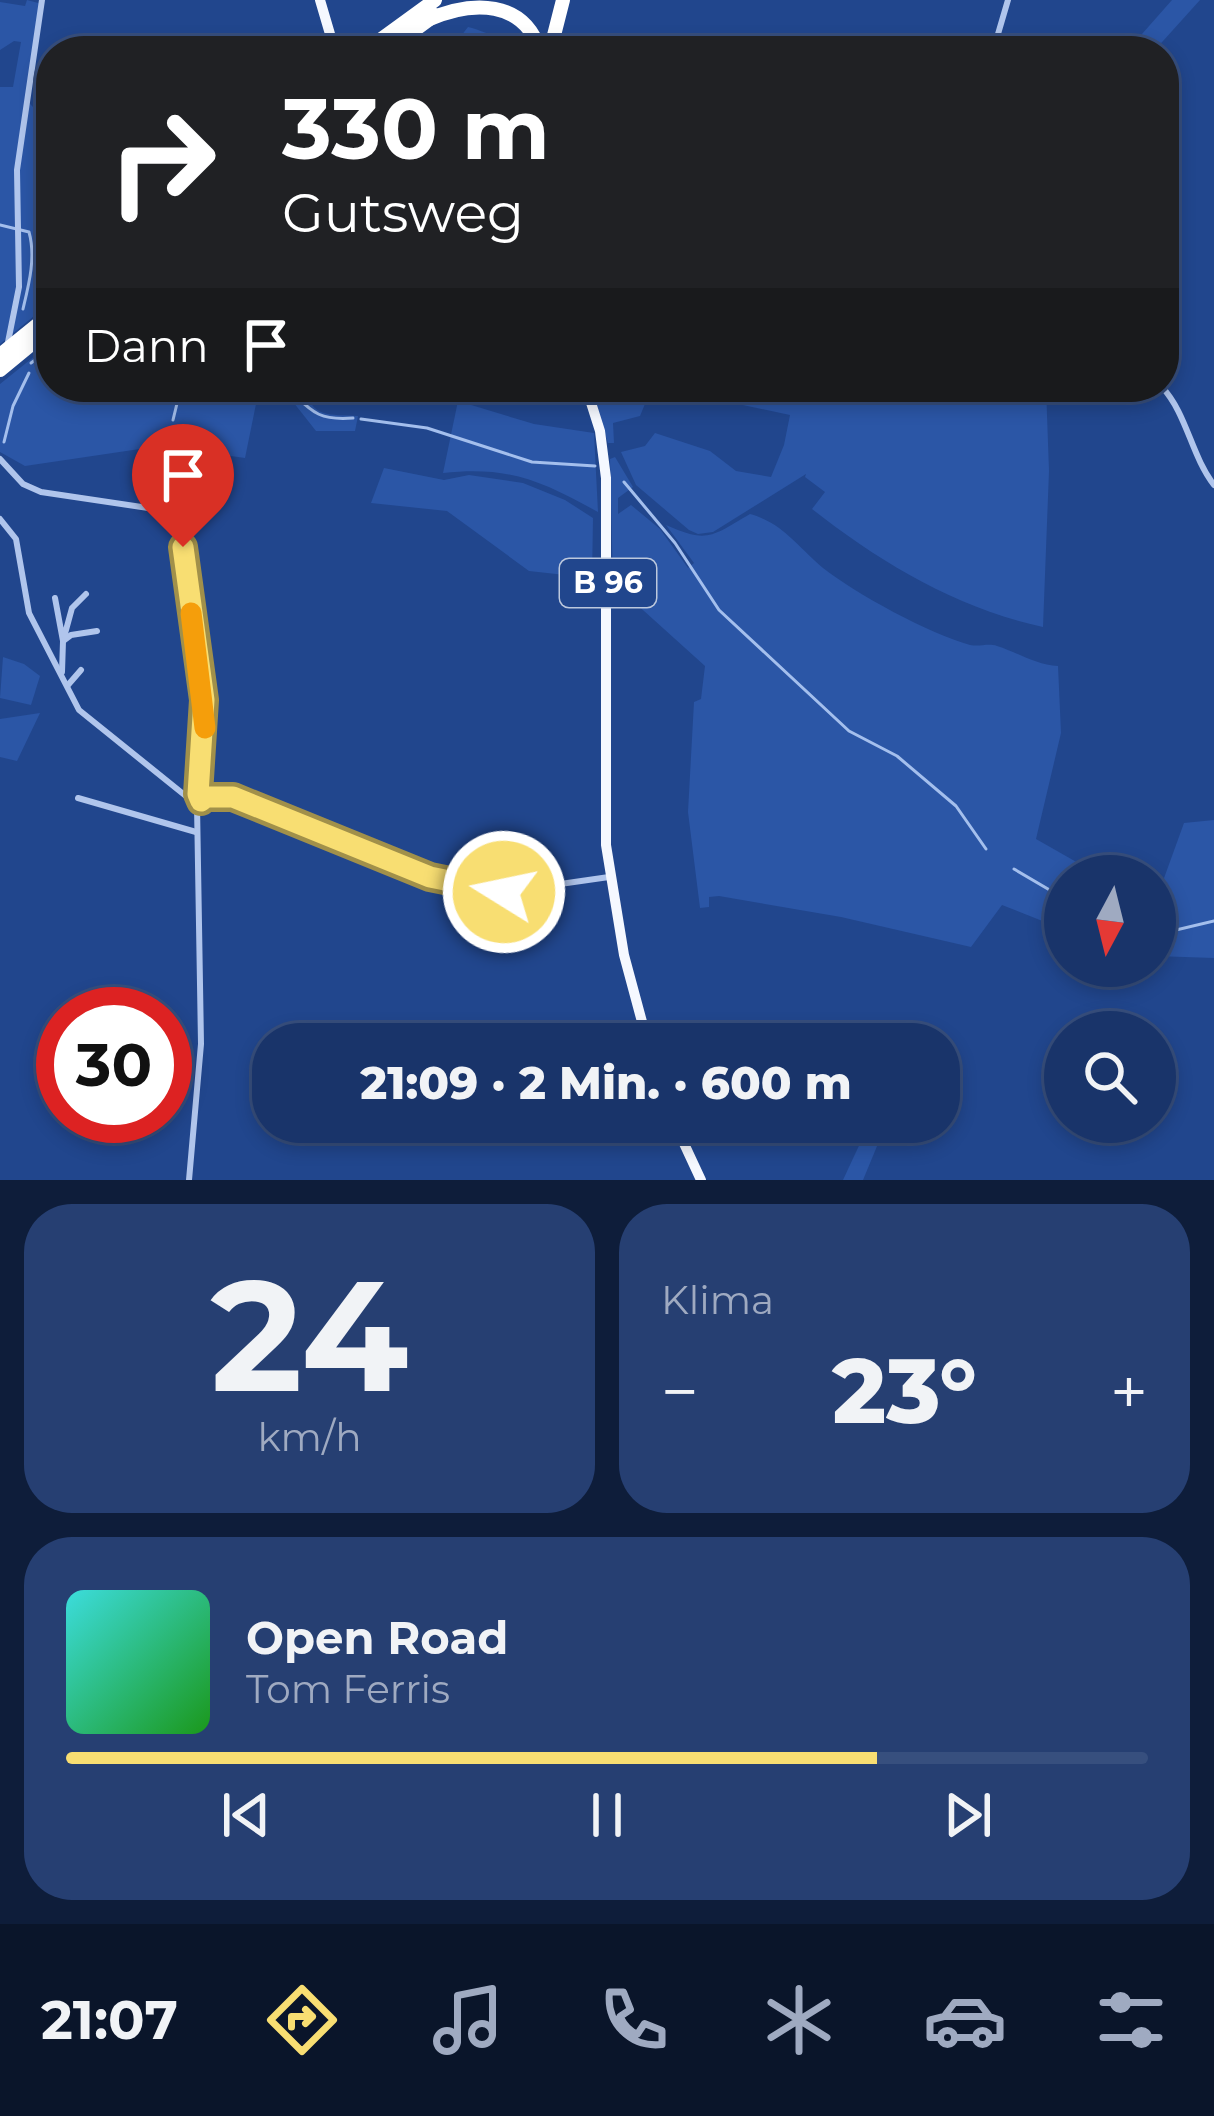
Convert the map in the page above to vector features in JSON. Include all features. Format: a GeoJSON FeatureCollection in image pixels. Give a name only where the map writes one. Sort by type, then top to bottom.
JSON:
{"type":"FeatureCollection","features":[{"type":"Feature","properties":{"kind":"highway"},"geometry":{"type":"LineString","coordinates":[[386,36],[435,0]]}},
{"type":"Feature","properties":{"kind":"highway"},"geometry":{"type":"LineString","coordinates":[[406,36],[457,0]]}},
{"type":"Feature","properties":{"kind":"highway"},"geometry":{"type":"LineString","coordinates":[[554,36],[562,0]]}},
{"type":"Feature","properties":{"kind":"highway"},"geometry":{"type":"LineString","coordinates":[[427,20],[472,3],[496,3],[524,19],[532,36]]}},
{"type":"Feature","properties":{"kind":"highway"},"geometry":{"type":"LineString","coordinates":[[0,355],[36,329]]}},
{"type":"Feature","properties":{"kind":"highway"},"geometry":{"type":"LineString","coordinates":[[0,373],[36,334]]}},
{"type":"Feature","properties":{"kind":"main road"},"geometry":{"type":"LineString","coordinates":[[320,0],[331,36]]}},
{"type":"Feature","properties":{"kind":"main road","name":"B 96"},"geometry":{"type":"LineString","coordinates":[[591,402],[601,431],[607,478],[605,845],[641,1023]]}},
{"type":"Feature","properties":{"kind":"main road"},"geometry":{"type":"LineString","coordinates":[[684,1143],[701,1180]]}},
{"type":"Feature","properties":{"kind":"street"},"geometry":{"type":"LineString","coordinates":[[36,36],[42,0]]}},
{"type":"Feature","properties":{"kind":"street"},"geometry":{"type":"LineString","coordinates":[[997,36],[1008,0]]}},
{"type":"Feature","properties":{"kind":"street"},"geometry":{"type":"LineString","coordinates":[[0,373],[19,287],[16,204],[36,38]]}},
{"type":"Feature","properties":{"kind":"street"},"geometry":{"type":"LineString","coordinates":[[1173,402],[1192,449],[1214,484]]}},
{"type":"Feature","properties":{"kind":"street"},"geometry":{"type":"LineString","coordinates":[[0,459],[23,484],[41,492],[175,512],[188,572],[204,700],[196,832],[201,1044],[189,1180]]}},
{"type":"Feature","properties":{"kind":"street"},"geometry":{"type":"LineString","coordinates":[[0,519],[16,539],[29,613],[79,710],[199,803]]}},
{"type":"Feature","properties":{"kind":"street"},"geometry":{"type":"LineString","coordinates":[[62,676],[72,608],[86,594]]}},
{"type":"Feature","properties":{"kind":"street"},"geometry":{"type":"LineString","coordinates":[[56,598],[64,641]]}},
{"type":"Feature","properties":{"kind":"street"},"geometry":{"type":"LineString","coordinates":[[59,608],[72,608]]}},
{"type":"Feature","properties":{"kind":"street"},"geometry":{"type":"LineString","coordinates":[[64,641],[70,635],[97,631]]}},
{"type":"Feature","properties":{"kind":"street"},"geometry":{"type":"LineString","coordinates":[[67,689],[81,670]]}},
{"type":"Feature","properties":{"kind":"street"},"geometry":{"type":"LineString","coordinates":[[199,803],[206,797],[233,797],[454,884],[504,892],[609,877]]}},
{"type":"Feature","properties":{"kind":"street"},"geometry":{"type":"LineString","coordinates":[[78,798],[196,832]]}},
{"type":"Feature","properties":{"kind":"shaded area"},"geometry":{"type":"Polygon","coordinates":[[[27,0],[42,4],[26,100],[36,110],[36,314],[0,344],[0,87],[13,87],[21,42],[0,50],[0,2],[25,6],[27,0]]]}},
{"type":"Feature","properties":{"kind":"shaded area"},"geometry":{"type":"Polygon","coordinates":[[[1172,0],[1200,0],[1168,36],[1140,36],[1172,0]]]}},
{"type":"Feature","properties":{"kind":"shaded area"},"geometry":{"type":"Polygon","coordinates":[[[468,27],[493,36],[461,36],[468,27]]]}},
{"type":"Feature","properties":{"kind":"shaded area"},"geometry":{"type":"Polygon","coordinates":[[[36,355],[36,402],[267,402],[256,404],[245,458],[160,446],[25,466],[0,452],[0,384],[36,355]]]}},
{"type":"Feature","properties":{"kind":"shaded area"},"geometry":{"type":"Polygon","coordinates":[[[293,402],[310,402],[317,410],[331,414],[358,416],[355,431],[316,431],[293,402]]]}},
{"type":"Feature","properties":{"kind":"shaded area"},"geometry":{"type":"Polygon","coordinates":[[[458,402],[534,424],[594,433],[598,512],[524,478],[487,472],[443,473],[458,402]]]}},
{"type":"Feature","properties":{"kind":"shaded area"},"geometry":{"type":"Polygon","coordinates":[[[594,402],[646,402],[640,416],[613,423],[614,443],[608,443],[594,402]]]}},
{"type":"Feature","properties":{"kind":"shaded area"},"geometry":{"type":"Polygon","coordinates":[[[729,402],[1047,402],[1043,627],[950,596],[865,548],[812,509],[825,492],[806,474],[713,532],[698,534],[636,485],[621,452],[645,446],[655,433],[710,451],[736,471],[771,477],[790,415],[729,402]]]}},
{"type":"Feature","properties":{"kind":"shaded area"},"geometry":{"type":"Polygon","coordinates":[[[615,457],[633,487],[618,498],[618,514],[631,505],[660,529],[688,568],[694,563],[666,525],[710,535],[750,514],[781,530],[837,578],[915,623],[970,645],[994,645],[1058,666],[1061,733],[1036,839],[1064,855],[1044,855],[1044,922],[1002,905],[971,947],[841,917],[719,896],[709,897],[709,907],[700,908],[688,812],[694,702],[701,699],[705,666],[613,583],[610,459],[615,457]]]}},
{"type":"Feature","properties":{"kind":"shaded area"},"geometry":{"type":"Polygon","coordinates":[[[384,468],[444,480],[469,475],[523,483],[565,500],[593,518],[592,578],[529,571],[447,511],[371,503],[384,468]]]}},
{"type":"Feature","properties":{"kind":"shaded area"},"geometry":{"type":"Polygon","coordinates":[[[3,657],[40,676],[31,705],[0,698],[3,657]]]}},
{"type":"Feature","properties":{"kind":"shaded area"},"geometry":{"type":"Polygon","coordinates":[[[40,713],[17,761],[0,757],[0,719],[40,713]]]}},
{"type":"Feature","properties":{"kind":"shaded area"},"geometry":{"type":"Polygon","coordinates":[[[1214,820],[1214,958],[1176,957],[1172,855],[1184,823],[1214,820]]]}},
{"type":"Feature","properties":{"kind":"shaded area"},"geometry":{"type":"Polygon","coordinates":[[[860,1143],[878,1143],[863,1180],[843,1180],[860,1143]]]}},
{"type":"Feature","properties":{"kind":"waterway"},"geometry":{"type":"LineString","coordinates":[[0,225],[29,232],[32,261],[23,309]]}},
{"type":"Feature","properties":{"kind":"waterway"},"geometry":{"type":"LineString","coordinates":[[31,363],[36,359]]}},
{"type":"Feature","properties":{"kind":"waterway"},"geometry":{"type":"LineString","coordinates":[[4,442],[13,406],[29,373]]}},
{"type":"Feature","properties":{"kind":"waterway"},"geometry":{"type":"LineString","coordinates":[[173,420],[177,402]]}},
{"type":"Feature","properties":{"kind":"waterway"},"geometry":{"type":"LineString","coordinates":[[302,402],[322,416],[353,418]]}},
{"type":"Feature","properties":{"kind":"waterway"},"geometry":{"type":"LineString","coordinates":[[361,419],[427,428],[532,462],[595,466]]}},
{"type":"Feature","properties":{"kind":"waterway"},"geometry":{"type":"LineString","coordinates":[[624,482],[675,543],[719,610],[849,731],[897,756],[956,806],[986,849]]}},
{"type":"Feature","properties":{"kind":"waterway"},"geometry":{"type":"LineString","coordinates":[[1014,869],[1044,887]]}},
{"type":"Feature","properties":{"kind":"waterway"},"geometry":{"type":"LineString","coordinates":[[1176,930],[1214,921]]}},
{"type":"Feature","properties":{"kind":"slow traffic"},"geometry":{"type":"LineString","coordinates":[[191,613],[205,728]]}},
{"type":"Feature","properties":{"kind":"route"},"geometry":{"type":"LineString","coordinates":[[183,547],[204,700],[201,801],[233,797],[430,877],[504,892]]}}]}
